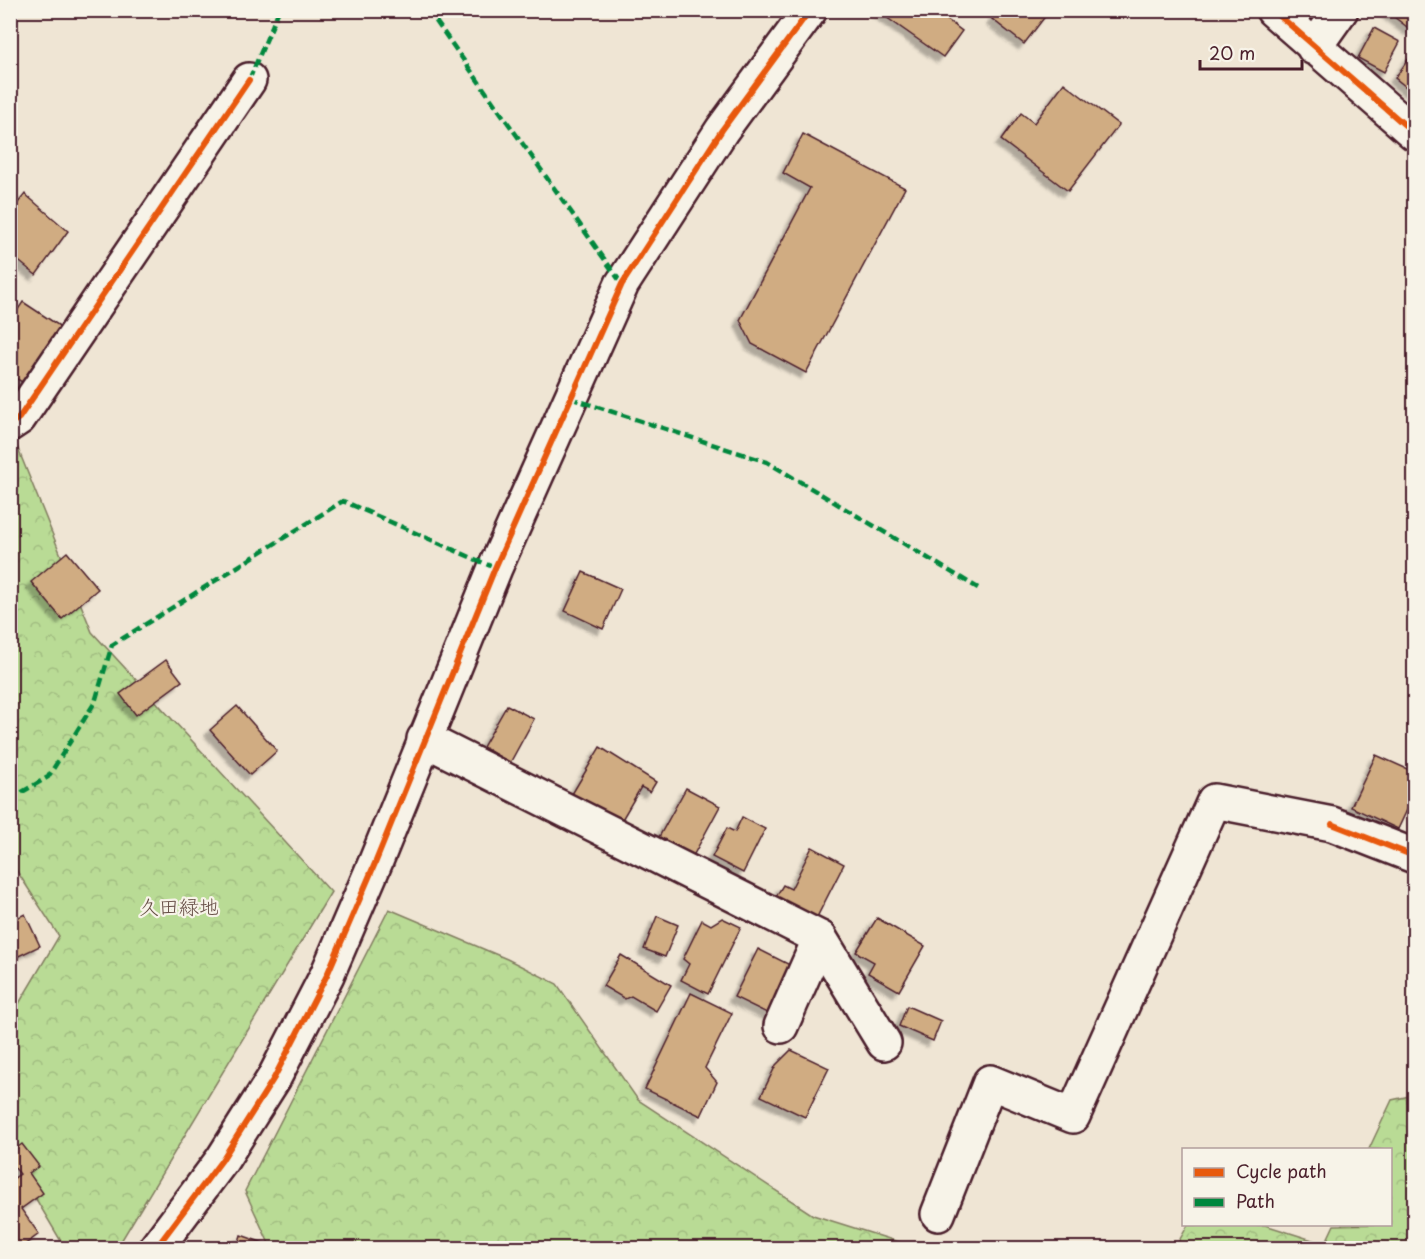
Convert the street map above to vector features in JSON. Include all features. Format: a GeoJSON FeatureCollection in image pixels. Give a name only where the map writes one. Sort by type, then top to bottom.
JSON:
{"type":"FeatureCollection","features":[{"type":"Feature","properties":{"kind":"street"},"geometry":{"type":"LineString","coordinates":[[156,1248],[222,1160],[274,1078],[327,975],[495,568],[622,284],[722,130],[810,10]]}},
{"type":"Feature","properties":{"kind":"street"},"geometry":{"type":"LineString","coordinates":[[1273,10],[1414,133]]}},
{"type":"Feature","properties":{"kind":"street"},"geometry":{"type":"LineString","coordinates":[[1314,48],[1341,10]]}},
{"type":"Feature","properties":{"kind":"street"},"geometry":{"type":"LineString","coordinates":[[10,424],[19,418],[249,80]]}},
{"type":"Feature","properties":{"kind":"street"},"geometry":{"type":"LineString","coordinates":[[424,739],[820,938],[884,1043]]}},
{"type":"Feature","properties":{"kind":"street"},"geometry":{"type":"LineString","coordinates":[[938,1214],[990,1082],[1073,1116],[1214,801],[1332,824],[1414,856]]}},
{"type":"Feature","properties":{"kind":"street"},"geometry":{"type":"LineString","coordinates":[[781,1026],[820,938]]}},
{"type":"Feature","properties":{"kind":"green space","name":"久田緑地"},"geometry":{"type":"Polygon","coordinates":[[[10,429],[92,632],[331,892],[117,1248],[65,1248],[11,1157],[11,1017],[59,936],[11,862],[10,429]]]}},
{"type":"Feature","properties":{"kind":"green space"},"geometry":{"type":"Polygon","coordinates":[[[389,909],[507,959],[557,984],[638,1100],[813,1215],[918,1248],[271,1248],[245,1191],[389,909]]]}},
{"type":"Feature","properties":{"kind":"green space"},"geometry":{"type":"Polygon","coordinates":[[[1414,1095],[1414,1248],[1175,1248],[1187,1226],[1268,1226],[1325,1244],[1334,1226],[1392,1226],[1392,1148],[1369,1148],[1392,1100],[1414,1095]]]}},
{"type":"Feature","properties":{"kind":"building"},"geometry":{"type":"Polygon","coordinates":[[[876,10],[934,10],[962,31],[943,57],[876,10]]]}},
{"type":"Feature","properties":{"kind":"building"},"geometry":{"type":"Polygon","coordinates":[[[999,10],[1050,10],[1024,44],[992,19],[999,10]]]}},
{"type":"Feature","properties":{"kind":"building"},"geometry":{"type":"Polygon","coordinates":[[[1385,10],[1414,10],[1414,25],[1411,30],[1385,10]]]}},
{"type":"Feature","properties":{"kind":"building"},"geometry":{"type":"Polygon","coordinates":[[[1374,28],[1400,42],[1384,72],[1358,58],[1374,28]]]}},
{"type":"Feature","properties":{"kind":"building"},"geometry":{"type":"Polygon","coordinates":[[[1412,54],[1414,56],[1414,87],[1411,91],[1395,78],[1412,54]]]}},
{"type":"Feature","properties":{"kind":"building"},"geometry":{"type":"Polygon","coordinates":[[[1064,83],[1119,125],[1068,191],[1001,140],[1021,113],[1034,123],[1064,83]]]}},
{"type":"Feature","properties":{"kind":"building"},"geometry":{"type":"Polygon","coordinates":[[[803,134],[905,188],[806,373],[752,344],[740,320],[810,188],[783,173],[803,134]]]}},
{"type":"Feature","properties":{"kind":"building"},"geometry":{"type":"Polygon","coordinates":[[[25,194],[68,231],[36,275],[10,254],[10,213],[25,194]]]}},
{"type":"Feature","properties":{"kind":"building"},"geometry":{"type":"Polygon","coordinates":[[[23,302],[61,327],[24,383],[10,375],[10,321],[23,302]]]}},
{"type":"Feature","properties":{"kind":"building"},"geometry":{"type":"Polygon","coordinates":[[[67,552],[98,589],[62,619],[31,582],[67,552]]]}},
{"type":"Feature","properties":{"kind":"building"},"geometry":{"type":"Polygon","coordinates":[[[583,572],[621,589],[603,629],[565,611],[583,572]]]}},
{"type":"Feature","properties":{"kind":"building"},"geometry":{"type":"Polygon","coordinates":[[[166,660],[182,681],[136,715],[120,694],[166,660]]]}},
{"type":"Feature","properties":{"kind":"building"},"geometry":{"type":"Polygon","coordinates":[[[507,705],[534,719],[510,763],[483,747],[507,705]]]}},
{"type":"Feature","properties":{"kind":"building"},"geometry":{"type":"Polygon","coordinates":[[[237,706],[277,751],[250,775],[210,730],[237,706]]]}},
{"type":"Feature","properties":{"kind":"building"},"geometry":{"type":"Polygon","coordinates":[[[600,747],[656,782],[650,792],[641,787],[620,823],[572,794],[600,747]]]}},
{"type":"Feature","properties":{"kind":"building"},"geometry":{"type":"Polygon","coordinates":[[[1376,755],[1414,772],[1414,795],[1398,829],[1351,807],[1376,755]]]}},
{"type":"Feature","properties":{"kind":"building"},"geometry":{"type":"Polygon","coordinates":[[[686,788],[720,806],[693,856],[659,837],[686,788]]]}},
{"type":"Feature","properties":{"kind":"building"},"geometry":{"type":"Polygon","coordinates":[[[742,817],[765,829],[743,873],[712,857],[727,828],[735,832],[742,817]]]}},
{"type":"Feature","properties":{"kind":"building"},"geometry":{"type":"Polygon","coordinates":[[[812,847],[844,864],[815,921],[774,900],[783,885],[791,889],[812,847]]]}},
{"type":"Feature","properties":{"kind":"building"},"geometry":{"type":"Polygon","coordinates":[[[25,914],[40,946],[10,960],[10,921],[25,914]]]}},
{"type":"Feature","properties":{"kind":"building"},"geometry":{"type":"Polygon","coordinates":[[[657,916],[678,925],[665,957],[644,949],[657,916]]]}},
{"type":"Feature","properties":{"kind":"building"},"geometry":{"type":"Polygon","coordinates":[[[722,918],[741,927],[708,994],[681,980],[689,964],[683,959],[702,920],[711,925],[722,918]]]}},
{"type":"Feature","properties":{"kind":"building"},"geometry":{"type":"Polygon","coordinates":[[[877,918],[925,946],[899,991],[868,973],[874,962],[856,952],[877,918]]]}},
{"type":"Feature","properties":{"kind":"building"},"geometry":{"type":"Polygon","coordinates":[[[758,949],[792,966],[769,1014],[734,997],[758,949]]]}},
{"type":"Feature","properties":{"kind":"building"},"geometry":{"type":"Polygon","coordinates":[[[621,955],[671,985],[656,1011],[631,996],[625,999],[603,986],[621,955]]]}},
{"type":"Feature","properties":{"kind":"building"},"geometry":{"type":"Polygon","coordinates":[[[691,993],[732,1013],[705,1068],[717,1082],[701,1116],[645,1089],[691,993]]]}},
{"type":"Feature","properties":{"kind":"building"},"geometry":{"type":"Polygon","coordinates":[[[907,1006],[941,1021],[933,1041],[899,1026],[907,1006]]]}},
{"type":"Feature","properties":{"kind":"building"},"geometry":{"type":"Polygon","coordinates":[[[791,1050],[829,1068],[805,1117],[761,1096],[776,1065],[791,1050]]]}},
{"type":"Feature","properties":{"kind":"building"},"geometry":{"type":"Polygon","coordinates":[[[22,1144],[39,1166],[29,1173],[43,1193],[21,1209],[39,1234],[20,1248],[10,1248],[10,1181],[20,1174],[10,1162],[10,1153],[22,1144]]]}},
{"type":"Feature","properties":{"kind":"building"},"geometry":{"type":"Polygon","coordinates":[[[241,1235],[272,1246],[271,1248],[237,1248],[241,1235]]]}},
{"type":"Feature","properties":{"kind":"marked path"},"geometry":{"type":"LineString","coordinates":[[10,21],[20,10]]}},
{"type":"Feature","properties":{"kind":"marked path"},"geometry":{"type":"LineString","coordinates":[[249,80],[279,10]]}},
{"type":"Feature","properties":{"kind":"marked path"},"geometry":{"type":"LineString","coordinates":[[428,10],[622,284]]}},
{"type":"Feature","properties":{"kind":"marked path"},"geometry":{"type":"LineString","coordinates":[[570,398],[767,462],[978,588]]}},
{"type":"Feature","properties":{"kind":"marked path"},"geometry":{"type":"LineString","coordinates":[[10,799],[48,777],[95,702],[112,645],[343,501],[495,568]]}},
{"type":"Feature","properties":{"kind":"cycle path"},"geometry":{"type":"LineString","coordinates":[[156,1248],[222,1160],[274,1078],[327,975],[495,568],[622,284],[722,130],[810,10]]}},
{"type":"Feature","properties":{"kind":"cycle path"},"geometry":{"type":"LineString","coordinates":[[1273,10],[1414,133]]}},
{"type":"Feature","properties":{"kind":"cycle path"},"geometry":{"type":"LineString","coordinates":[[10,424],[19,418],[249,80]]}},
{"type":"Feature","properties":{"kind":"cycle path"},"geometry":{"type":"LineString","coordinates":[[1332,824],[1414,856]]}}]}
